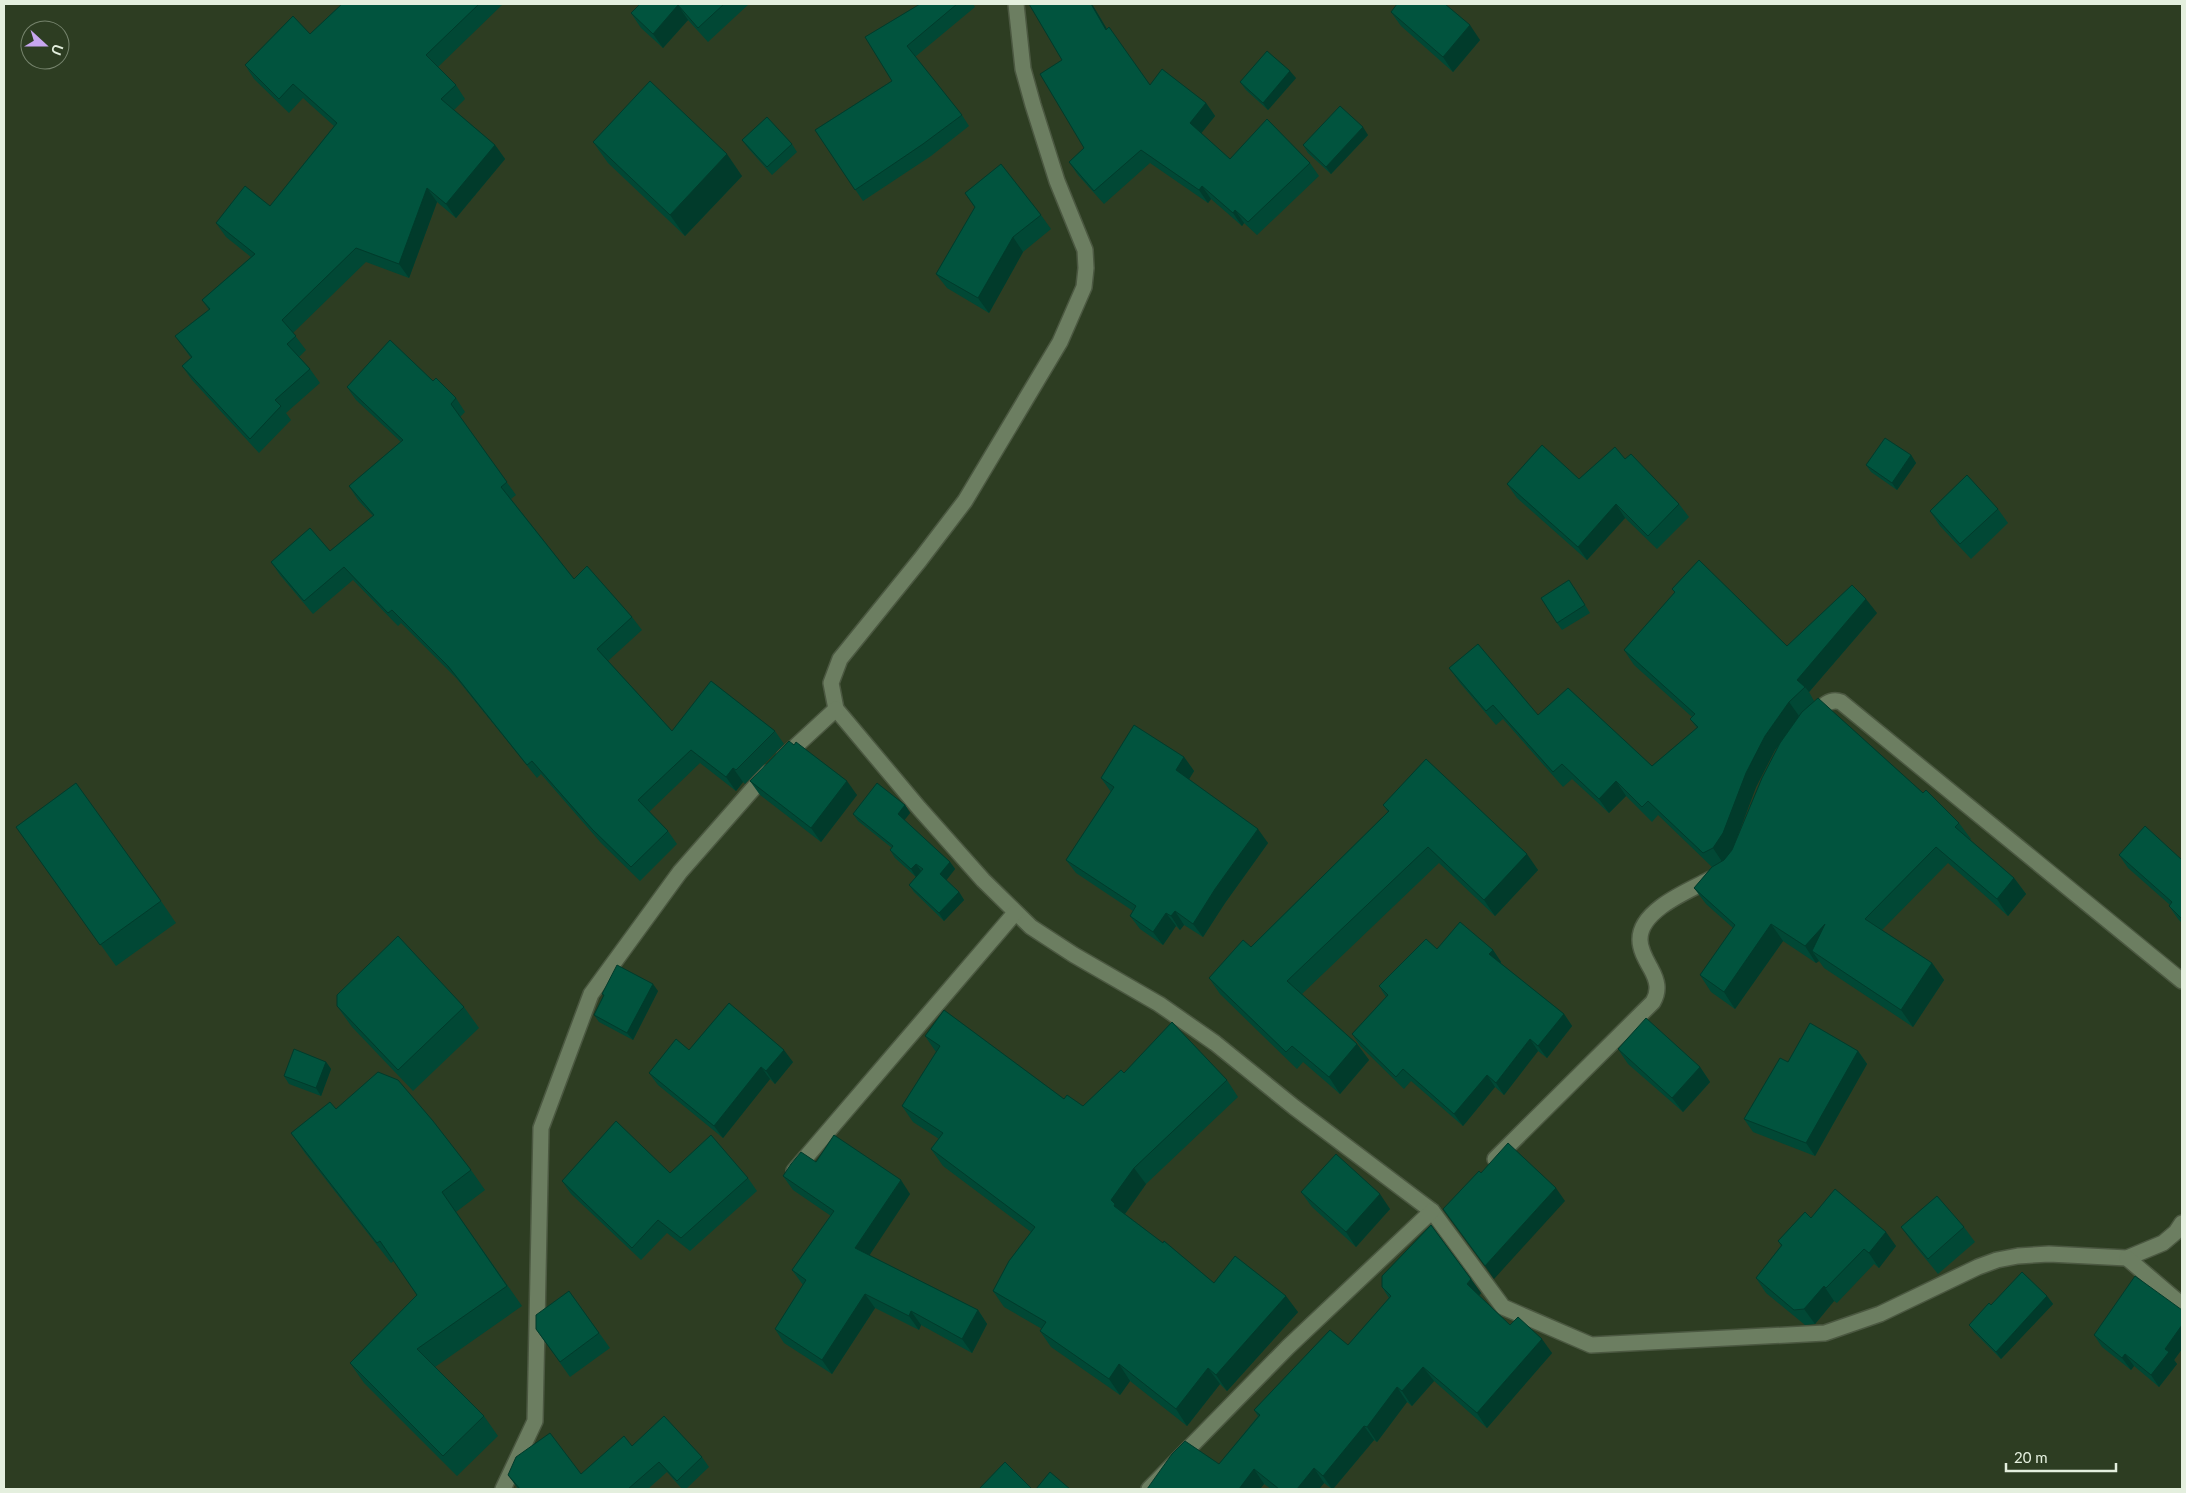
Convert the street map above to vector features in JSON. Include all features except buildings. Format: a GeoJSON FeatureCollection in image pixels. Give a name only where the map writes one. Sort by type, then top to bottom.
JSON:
{"type":"FeatureCollection","features":[{"type":"Feature","properties":{"kind":"street"},"geometry":{"type":"LineString","coordinates":[[1016,4],[1023,69],[1038,123],[1057,181],[1085,250],[1084,286],[1060,342],[966,501],[840,659],[831,683],[836,709],[919,808],[983,880],[1015,913],[1046,938],[1159,1004],[1215,1043],[1294,1107],[1434,1214],[1503,1307],[1591,1345],[1825,1333],[1880,1314],[1978,1267],[1997,1260],[2018,1256],[2049,1254],[2127,1258],[2163,1242],[2176,1232],[2182,1223]]}},
{"type":"Feature","properties":{"kind":"street"},"geometry":{"type":"LineString","coordinates":[[1799,732],[1826,704],[1834,701],[1841,702],[2182,981]]}},
{"type":"Feature","properties":{"kind":"street"},"geometry":{"type":"LineString","coordinates":[[503,1489],[535,1421],[540,1128],[591,994],[680,872],[771,769],[836,709]]}},
{"type":"Feature","properties":{"kind":"street"},"geometry":{"type":"LineString","coordinates":[[1485,1169],[1653,1002],[1657,992],[1657,983],[1643,954],[1640,941],[1643,927],[1653,914],[1669,901],[1722,874]]}},
{"type":"Feature","properties":{"kind":"street"},"geometry":{"type":"LineString","coordinates":[[794,1171],[1015,913]]}},
{"type":"Feature","properties":{"kind":"street"},"geometry":{"type":"LineString","coordinates":[[1149,1489],[1288,1347],[1434,1214],[1450,1204]]}},
{"type":"Feature","properties":{"kind":"street"},"geometry":{"type":"LineString","coordinates":[[2127,1258],[2182,1305]]}}]}
